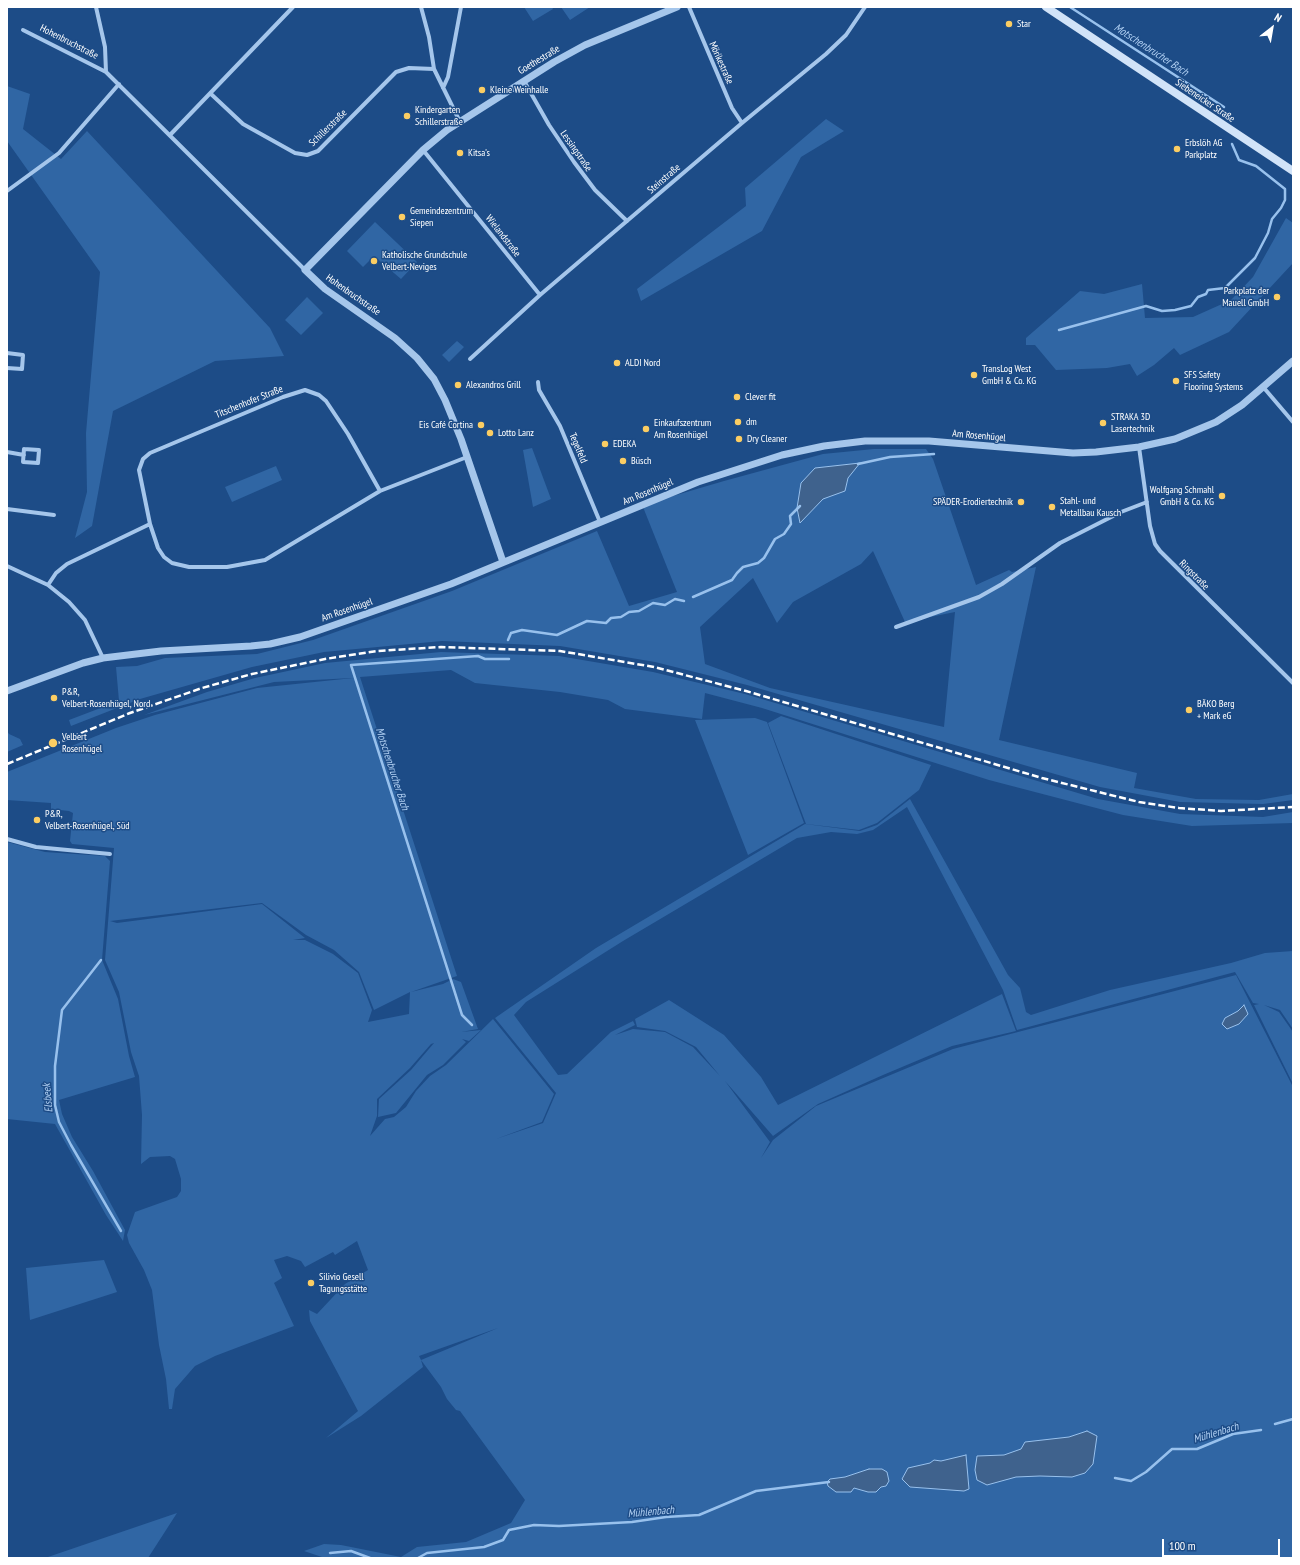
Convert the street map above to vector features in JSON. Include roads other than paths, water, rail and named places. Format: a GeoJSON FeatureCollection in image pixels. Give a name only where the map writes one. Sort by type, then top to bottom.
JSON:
{"type":"FeatureCollection","features":[{"type":"Feature","properties":{"kind":"main road","name":"Siebeneicker Straße"},"geometry":{"type":"LineString","coordinates":[[1046,7],[1293,171]]}},
{"type":"Feature","properties":{"kind":"street","name":"Hohenbruchstraße"},"geometry":{"type":"LineString","coordinates":[[96,7],[105,47],[106,72]]}},
{"type":"Feature","properties":{"kind":"street"},"geometry":{"type":"LineString","coordinates":[[170,135],[293,7]]}},
{"type":"Feature","properties":{"kind":"street"},"geometry":{"type":"LineString","coordinates":[[421,7],[429,37],[434,69],[460,122]]}},
{"type":"Feature","properties":{"kind":"street"},"geometry":{"type":"LineString","coordinates":[[443,88],[448,77],[461,7]]}},
{"type":"Feature","properties":{"kind":"street","name":"Goethestraße"},"geometry":{"type":"LineString","coordinates":[[305,270],[423,150],[444,132],[524,81],[585,45],[678,7]]}},
{"type":"Feature","properties":{"kind":"street","name":"Mörikestraße"},"geometry":{"type":"LineString","coordinates":[[689,7],[732,108],[742,123]]}},
{"type":"Feature","properties":{"kind":"street","name":"Steinstraße"},"geometry":{"type":"LineString","coordinates":[[470,359],[540,295],[742,123],[826,54],[846,36],[865,7]]}},
{"type":"Feature","properties":{"kind":"street","name":"Hohenbruchstraße"},"geometry":{"type":"LineString","coordinates":[[23,30],[106,72],[325,289],[389,333],[417,358],[434,379],[445,400],[467,457],[503,562]]}},
{"type":"Feature","properties":{"kind":"street","name":"Schillerstraße"},"geometry":{"type":"LineString","coordinates":[[211,94],[243,124],[296,153],[307,155],[318,151],[396,72],[409,68],[434,69]]}},
{"type":"Feature","properties":{"kind":"street","name":"Lessingstraße"},"geometry":{"type":"LineString","coordinates":[[524,81],[548,125],[574,162],[595,190],[627,221]]}},
{"type":"Feature","properties":{"kind":"street"},"geometry":{"type":"LineString","coordinates":[[7,191],[59,153],[119,84]]}},
{"type":"Feature","properties":{"kind":"street","name":"Wielandstraße"},"geometry":{"type":"LineString","coordinates":[[423,150],[540,295]]}},
{"type":"Feature","properties":{"kind":"street"},"geometry":{"type":"LineString","coordinates":[[7,353],[23,355],[22,369],[7,368]]}},
{"type":"Feature","properties":{"kind":"street","name":"Am Rosenhügel"},"geometry":{"type":"LineString","coordinates":[[7,691],[83,663],[103,658],[161,651],[270,644],[343,623],[451,584],[713,476],[782,455],[824,446],[865,441],[898,440],[929,441],[1073,453],[1140,448],[1175,439],[1202,428],[1242,405],[1264,388],[1293,361]]}},
{"type":"Feature","properties":{"kind":"street","name":"Tegelfeld"},"geometry":{"type":"LineString","coordinates":[[538,382],[539,390],[560,426],[600,522]]}},
{"type":"Feature","properties":{"kind":"street"},"geometry":{"type":"LineString","coordinates":[[1264,388],[1293,422]]}},
{"type":"Feature","properties":{"kind":"street","name":"Titschenhofer Straße"},"geometry":{"type":"LineString","coordinates":[[380,491],[348,434],[326,401],[319,395],[305,390],[283,397],[150,453],[143,459],[139,470],[150,524],[158,548],[164,557],[172,563],[189,567],[227,566],[265,560],[380,491],[467,457]]}},
{"type":"Feature","properties":{"kind":"street","name":"Ringstraße"},"geometry":{"type":"LineString","coordinates":[[1140,448],[1152,537],[1160,551],[1293,683]]}},
{"type":"Feature","properties":{"kind":"street"},"geometry":{"type":"LineString","coordinates":[[24,449],[39,450],[38,463],[23,462],[24,455],[24,449]]}},
{"type":"Feature","properties":{"kind":"street"},"geometry":{"type":"LineString","coordinates":[[7,452],[24,455]]}},
{"type":"Feature","properties":{"kind":"street"},"geometry":{"type":"LineString","coordinates":[[896,627],[979,597],[1002,584],[1060,543],[1121,512],[1147,502]]}},
{"type":"Feature","properties":{"kind":"street"},"geometry":{"type":"LineString","coordinates":[[7,509],[54,515]]}},
{"type":"Feature","properties":{"kind":"street"},"geometry":{"type":"LineString","coordinates":[[48,585],[56,573],[67,564],[150,524]]}},
{"type":"Feature","properties":{"kind":"street"},"geometry":{"type":"LineString","coordinates":[[7,566],[48,585],[69,602],[85,620],[103,658]]}},
{"type":"Feature","properties":{"kind":"street"},"geometry":{"type":"LineString","coordinates":[[7,839],[36,848],[110,854]]}},
{"type":"Feature","properties":{"kind":"waterway","name":"Motschenbrucher Bach"},"geometry":{"type":"LineString","coordinates":[[1070,7],[1224,107]]}},
{"type":"Feature","properties":{"kind":"waterway","name":"Motschenbrucher Bach"},"geometry":{"type":"LineString","coordinates":[[1059,330],[1146,306],[1162,311],[1175,310],[1191,306],[1198,297],[1206,294],[1208,290],[1225,288],[1255,258],[1268,233],[1272,219],[1281,208],[1285,200],[1285,189],[1256,166],[1239,160],[1232,144]]}},
{"type":"Feature","properties":{"kind":"waterway","name":"Motschenbrucher Bach"},"geometry":{"type":"LineString","coordinates":[[858,464],[890,457],[934,454]]}},
{"type":"Feature","properties":{"kind":"waterway","name":"Motschenbrucher Bach"},"geometry":{"type":"LineString","coordinates":[[693,597],[732,580],[743,567],[758,563],[764,558],[775,539],[784,534],[791,524],[790,516],[800,506]]}},
{"type":"Feature","properties":{"kind":"waterway","name":"Motschenbrucher Bach"},"geometry":{"type":"LineString","coordinates":[[508,640],[511,633],[522,630],[557,635],[587,621],[606,623],[611,618],[621,617],[629,612],[639,611],[653,603],[665,605],[675,599],[684,601]]}},
{"type":"Feature","properties":{"kind":"waterway","name":"Motschenbrucher Bach"},"geometry":{"type":"LineString","coordinates":[[472,1025],[462,1015],[351,665],[478,656],[485,659],[509,659]]}},
{"type":"Feature","properties":{"kind":"waterway","name":"Elsbeek"},"geometry":{"type":"LineString","coordinates":[[101,960],[62,1010],[55,1066],[55,1105],[59,1122],[71,1145],[121,1231]]}},
{"type":"Feature","properties":{"kind":"waterway","name":"Mühlenbach"},"geometry":{"type":"LineString","coordinates":[[1275,1424],[1293,1419]]}},
{"type":"Feature","properties":{"kind":"waterway","name":"Mühlenbach"},"geometry":{"type":"LineString","coordinates":[[1115,1478],[1131,1481],[1146,1472],[1172,1449],[1197,1449],[1233,1434],[1261,1430]]}},
{"type":"Feature","properties":{"kind":"waterway","name":"Mühlenbach"},"geometry":{"type":"LineString","coordinates":[[418,1558],[427,1553],[484,1547],[503,1540],[509,1530],[534,1525],[559,1526],[632,1522],[666,1517],[699,1515],[756,1491],[829,1482]]}},
{"type":"Feature","properties":{"kind":"waterway","name":"Mühlenbach"},"geometry":{"type":"LineString","coordinates":[[330,1553],[351,1551],[370,1558]]}},
{"type":"Feature","properties":{"kind":"railway"},"geometry":{"type":"LineString","coordinates":[[7,764],[130,713],[202,688],[252,674],[325,659],[377,651],[441,647],[560,651],[654,667],[746,691],[1042,778],[1139,802],[1179,808],[1221,811],[1293,807]]}},
{"type":"Feature","properties":{"kind":"place","name":"Star"},"geometry":{"type":"Point","coordinates":[1009,24]}},
{"type":"Feature","properties":{"kind":"place","name":"Kleine Weinhalle"},"geometry":{"type":"Point","coordinates":[482,90]}},
{"type":"Feature","properties":{"kind":"place","name":"Kindergarten Schillerstraße"},"geometry":{"type":"Point","coordinates":[407,116]}},
{"type":"Feature","properties":{"kind":"place","name":"Erbslöh AG Parkplatz"},"geometry":{"type":"Point","coordinates":[1177,149]}},
{"type":"Feature","properties":{"kind":"place","name":"Kitsa's"},"geometry":{"type":"Point","coordinates":[460,153]}},
{"type":"Feature","properties":{"kind":"place","name":"Gemeindezentrum Siepen"},"geometry":{"type":"Point","coordinates":[402,217]}},
{"type":"Feature","properties":{"kind":"place","name":"Katholische Grundschule Velbert-Neviges"},"geometry":{"type":"Point","coordinates":[374,261]}},
{"type":"Feature","properties":{"kind":"place","name":"Parkplatz der Mauell GmbH"},"geometry":{"type":"Point","coordinates":[1277,297]}},
{"type":"Feature","properties":{"kind":"place","name":"ALDI Nord"},"geometry":{"type":"Point","coordinates":[617,363]}},
{"type":"Feature","properties":{"kind":"place","name":"TransLog West GmbH & Co. KG"},"geometry":{"type":"Point","coordinates":[974,375]}},
{"type":"Feature","properties":{"kind":"place","name":"SFS Safety Flooring Systems"},"geometry":{"type":"Point","coordinates":[1176,381]}},
{"type":"Feature","properties":{"kind":"place","name":"Alexandros Grill"},"geometry":{"type":"Point","coordinates":[458,385]}},
{"type":"Feature","properties":{"kind":"place","name":"Clever fit"},"geometry":{"type":"Point","coordinates":[737,397]}},
{"type":"Feature","properties":{"kind":"place","name":"dm"},"geometry":{"type":"Point","coordinates":[738,422]}},
{"type":"Feature","properties":{"kind":"place","name":"STRAKA 3D Lasertechnik"},"geometry":{"type":"Point","coordinates":[1103,423]}},
{"type":"Feature","properties":{"kind":"place","name":"Eis Café Cortina"},"geometry":{"type":"Point","coordinates":[481,425]}},
{"type":"Feature","properties":{"kind":"place","name":"Einkaufszentrum Am Rosenhügel"},"geometry":{"type":"Point","coordinates":[646,429]}},
{"type":"Feature","properties":{"kind":"place","name":"Lotto Lanz"},"geometry":{"type":"Point","coordinates":[490,433]}},
{"type":"Feature","properties":{"kind":"place","name":"Dry Cleaner"},"geometry":{"type":"Point","coordinates":[739,439]}},
{"type":"Feature","properties":{"kind":"place","name":"EDEKA"},"geometry":{"type":"Point","coordinates":[605,444]}},
{"type":"Feature","properties":{"kind":"place","name":"Büsch"},"geometry":{"type":"Point","coordinates":[623,461]}},
{"type":"Feature","properties":{"kind":"place","name":"Wolfgang Schmahl GmbH & Co. KG"},"geometry":{"type":"Point","coordinates":[1222,496]}},
{"type":"Feature","properties":{"kind":"place","name":"SPÄDER-Erodiertechnik"},"geometry":{"type":"Point","coordinates":[1021,502]}},
{"type":"Feature","properties":{"kind":"place","name":"Stahl- und Metallbau Kausch"},"geometry":{"type":"Point","coordinates":[1052,507]}},
{"type":"Feature","properties":{"kind":"place","name":"P&R, Velbert-Rosenhügel, Nord"},"geometry":{"type":"Point","coordinates":[54,698]}},
{"type":"Feature","properties":{"kind":"place","name":"BÄKO Berg + Mark eG"},"geometry":{"type":"Point","coordinates":[1189,710]}},
{"type":"Feature","properties":{"kind":"place","name":"Velbert Rosenhügel"},"geometry":{"type":"Point","coordinates":[53,743]}},
{"type":"Feature","properties":{"kind":"place","name":"P&R, Velbert-Rosenhügel, Süd"},"geometry":{"type":"Point","coordinates":[37,820]}},
{"type":"Feature","properties":{"kind":"place","name":"Silivio Gesell Tagungsstätte"},"geometry":{"type":"Point","coordinates":[311,1283]}}]}
